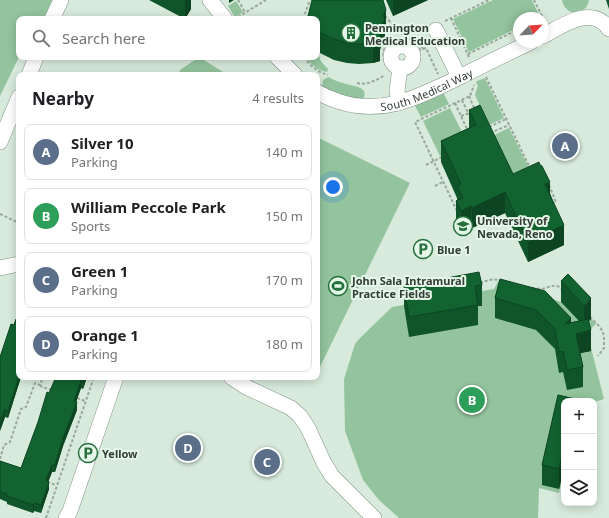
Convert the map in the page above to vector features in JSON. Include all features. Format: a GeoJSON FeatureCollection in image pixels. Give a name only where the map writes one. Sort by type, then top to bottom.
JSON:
{"type":"FeatureCollection","features":[{"type":"Feature","properties":{"kind":"street"},"geometry":{"type":"LineString","coordinates":[[53,16],[61,0]]}},
{"type":"Feature","properties":{"kind":"street"},"geometry":{"type":"LineString","coordinates":[[210,0],[223,16]]}},
{"type":"Feature","properties":{"kind":"street"},"geometry":{"type":"LineString","coordinates":[[549,33],[579,18],[586,17],[601,20],[609,29]]}},
{"type":"Feature","properties":{"kind":"street"},"geometry":{"type":"LineString","coordinates":[[436,27],[459,77]]}},
{"type":"Feature","properties":{"kind":"street","name":"South Medical Way"},"geometry":{"type":"LineString","coordinates":[[320,93],[337,101],[357,106],[382,106],[399,103],[419,96],[519,48]]}},
{"type":"Feature","properties":{"kind":"street"},"geometry":{"type":"LineString","coordinates":[[29,72],[35,60]]}},
{"type":"Feature","properties":{"kind":"street"},"geometry":{"type":"LineString","coordinates":[[280,60],[292,72]]}},
{"type":"Feature","properties":{"kind":"street"},"geometry":{"type":"LineString","coordinates":[[392,70],[399,103]]}},
{"type":"Feature","properties":{"kind":"street"},"geometry":{"type":"LineString","coordinates":[[0,142],[16,104]]}},
{"type":"Feature","properties":{"kind":"street"},"geometry":{"type":"LineString","coordinates":[[0,268],[16,265]]}},
{"type":"Feature","properties":{"kind":"street"},"geometry":{"type":"LineString","coordinates":[[66,518],[70,511],[115,380]]}},
{"type":"Feature","properties":{"kind":"street"},"geometry":{"type":"LineString","coordinates":[[235,380],[246,387],[291,408],[300,416],[308,428],[324,463],[332,476],[374,518]]}},
{"type":"Feature","properties":{"kind":"path"},"geometry":{"type":"LineString","coordinates":[[238,0],[245,12]]}},
{"type":"Feature","properties":{"kind":"path"},"geometry":{"type":"LineString","coordinates":[[239,16],[266,0]]}},
{"type":"Feature","properties":{"kind":"path"},"geometry":{"type":"LineString","coordinates":[[304,16],[310,0]]}},
{"type":"Feature","properties":{"kind":"path"},"geometry":{"type":"LineString","coordinates":[[400,31],[436,27],[451,18],[489,0]]}},
{"type":"Feature","properties":{"kind":"path"},"geometry":{"type":"LineString","coordinates":[[534,0],[539,12]]}},
{"type":"Feature","properties":{"kind":"path"},"geometry":{"type":"LineString","coordinates":[[385,16],[402,34],[415,39],[423,49]]}},
{"type":"Feature","properties":{"kind":"path"},"geometry":{"type":"LineString","coordinates":[[451,18],[473,64]]}},
{"type":"Feature","properties":{"kind":"path"},"geometry":{"type":"LineString","coordinates":[[468,54],[513,32]]}},
{"type":"Feature","properties":{"kind":"path"},"geometry":{"type":"LineString","coordinates":[[356,83],[368,83],[383,77],[392,70],[384,59],[384,51],[386,46],[394,40],[400,38],[413,41],[420,50],[426,48],[438,74]]}},
{"type":"Feature","properties":{"kind":"path"},"geometry":{"type":"LineString","coordinates":[[306,60],[318,71],[328,75]]}},
{"type":"Feature","properties":{"kind":"path"},"geometry":{"type":"LineString","coordinates":[[484,73],[531,169]]}},
{"type":"Feature","properties":{"kind":"path"},"geometry":{"type":"LineString","coordinates":[[458,214],[415,122],[470,96],[475,83]]}},
{"type":"Feature","properties":{"kind":"path"},"geometry":{"type":"LineString","coordinates":[[469,96],[475,110],[480,108]]}},
{"type":"Feature","properties":{"kind":"path"},"geometry":{"type":"LineString","coordinates":[[462,100],[472,120]]}},
{"type":"Feature","properties":{"kind":"path"},"geometry":{"type":"LineString","coordinates":[[455,103],[468,129]]}},
{"type":"Feature","properties":{"kind":"path"},"geometry":{"type":"LineString","coordinates":[[462,116],[469,113]]}},
{"type":"Feature","properties":{"kind":"path"},"geometry":{"type":"LineString","coordinates":[[484,129],[506,119]]}},
{"type":"Feature","properties":{"kind":"path"},"geometry":{"type":"LineString","coordinates":[[487,135],[509,125]]}},
{"type":"Feature","properties":{"kind":"path"},"geometry":{"type":"LineString","coordinates":[[426,165],[447,155]]}},
{"type":"Feature","properties":{"kind":"path"},"geometry":{"type":"LineString","coordinates":[[435,186],[443,182]]}},
{"type":"Feature","properties":{"kind":"path"},"geometry":{"type":"LineString","coordinates":[[547,182],[556,202],[552,204]]}},
{"type":"Feature","properties":{"kind":"path"},"geometry":{"type":"LineString","coordinates":[[0,214],[16,222]]}},
{"type":"Feature","properties":{"kind":"path"},"geometry":{"type":"LineString","coordinates":[[479,283],[492,279],[507,282]]}},
{"type":"Feature","properties":{"kind":"path"},"geometry":{"type":"LineString","coordinates":[[529,288],[541,289],[560,286],[564,291]]}},
{"type":"Feature","properties":{"kind":"path"},"geometry":{"type":"LineString","coordinates":[[587,314],[603,332],[604,348],[598,356]]}},
{"type":"Feature","properties":{"kind":"path"},"geometry":{"type":"LineString","coordinates":[[40,385],[42,380]]}},
{"type":"Feature","properties":{"kind":"path"},"geometry":{"type":"LineString","coordinates":[[46,518],[93,380]]}},
{"type":"Feature","properties":{"kind":"path"},"geometry":{"type":"LineString","coordinates":[[0,459],[4,445],[10,442],[21,409],[26,407],[35,383],[55,391]]}},
{"type":"Feature","properties":{"kind":"path"},"geometry":{"type":"LineString","coordinates":[[70,396],[85,400]]}},
{"type":"Feature","properties":{"kind":"path"},"geometry":{"type":"LineString","coordinates":[[44,481],[56,485]]}},
{"type":"Feature","properties":{"kind":"green space"},"geometry":{"type":"Polygon","coordinates":[[[0,0],[52,0],[45,16],[16,16],[16,60],[18,60],[0,96],[0,0]]]}},
{"type":"Feature","properties":{"kind":"green space"},"geometry":{"type":"Polygon","coordinates":[[[493,0],[532,0],[538,12],[513,12],[513,30],[469,52],[453,19],[493,0]]]}},
{"type":"Feature","properties":{"kind":"green space"},"geometry":{"type":"Polygon","coordinates":[[[562,0],[589,0],[584,10],[576,13],[567,10],[562,0]]]}},
{"type":"Feature","properties":{"kind":"green space"},"geometry":{"type":"Polygon","coordinates":[[[236,1],[243,12],[234,16],[228,6],[236,1]]]}},
{"type":"Feature","properties":{"kind":"green space"},"geometry":{"type":"Polygon","coordinates":[[[195,60],[204,60],[223,72],[179,72],[195,60]]]}},
{"type":"Feature","properties":{"kind":"green space"},"geometry":{"type":"Polygon","coordinates":[[[308,60],[320,60],[328,69],[327,72],[318,69],[308,60]]]}},
{"type":"Feature","properties":{"kind":"green space"},"geometry":{"type":"Polygon","coordinates":[[[328,77],[339,82],[359,87],[364,91],[365,95],[363,99],[348,98],[322,87],[323,80],[328,77]]]}},
{"type":"Feature","properties":{"kind":"green space"},"geometry":{"type":"Polygon","coordinates":[[[485,78],[504,118],[489,125],[475,95],[478,85],[476,84],[477,81],[485,78]]]}},
{"type":"Feature","properties":{"kind":"green space"},"geometry":{"type":"Polygon","coordinates":[[[443,92],[449,104],[421,117],[415,106],[443,92]]]}},
{"type":"Feature","properties":{"kind":"green space"},"geometry":{"type":"Polygon","coordinates":[[[450,108],[467,142],[440,156],[423,121],[450,108]]]}},
{"type":"Feature","properties":{"kind":"green space"},"geometry":{"type":"Polygon","coordinates":[[[509,128],[532,174],[517,182],[494,135],[509,128]]]}},
{"type":"Feature","properties":{"kind":"green space","name":"John Sala Intramural Practice Fields"},"geometry":{"type":"Polygon","coordinates":[[[320,138],[410,183],[320,367],[320,138]]]}},
{"type":"Feature","properties":{"kind":"green space"},"geometry":{"type":"Polygon","coordinates":[[[498,281],[561,302],[568,295],[596,324],[587,332],[604,399],[597,401],[597,398],[561,398],[561,485],[559,493],[539,488],[538,518],[399,518],[379,500],[363,480],[345,431],[344,379],[355,344],[392,307],[494,289],[498,281]]]}},
{"type":"Feature","properties":{"kind":"building","name":"Pennington Medical Education"},"geometry":{"type":"Polygon","coordinates":[[[312,0],[383,0],[386,10],[383,15],[385,20],[381,25],[380,30],[380,41],[373,43],[347,43],[334,39],[320,33],[320,16],[308,16],[312,0]]]}},
{"type":"Feature","properties":{"kind":"building"},"geometry":{"type":"Polygon","coordinates":[[[480,105],[513,174],[539,162],[542,166],[550,182],[545,184],[564,225],[528,242],[505,192],[472,208],[471,206],[461,211],[456,201],[463,198],[457,186],[461,184],[441,141],[476,125],[469,110],[480,105]]]}},
{"type":"Feature","properties":{"kind":"building"},"geometry":{"type":"Polygon","coordinates":[[[479,272],[482,285],[475,286],[478,305],[409,317],[404,286],[479,272]]]}},
{"type":"Feature","properties":{"kind":"building"},"geometry":{"type":"Polygon","coordinates":[[[568,274],[591,298],[584,306],[561,281],[568,274]]]}},
{"type":"Feature","properties":{"kind":"building"},"geometry":{"type":"Polygon","coordinates":[[[500,279],[545,291],[571,318],[565,324],[588,319],[591,330],[576,334],[583,367],[567,370],[563,351],[559,352],[555,329],[536,310],[495,298],[500,279]]]}},
{"type":"Feature","properties":{"kind":"building"},"geometry":{"type":"Polygon","coordinates":[[[16,319],[16,380],[18,380],[8,411],[5,409],[0,423],[0,357],[11,324],[14,325],[16,319]]]}},
{"type":"Feature","properties":{"kind":"building"},"geometry":{"type":"Polygon","coordinates":[[[55,380],[81,380],[74,401],[77,402],[63,438],[55,465],[52,465],[46,480],[49,482],[41,505],[34,503],[33,505],[0,492],[0,461],[21,468],[47,392],[49,393],[55,380]]]}},
{"type":"Feature","properties":{"kind":"building"},"geometry":{"type":"Polygon","coordinates":[[[558,395],[571,398],[561,398],[561,460],[559,469],[542,465],[558,395]]]}},
{"type":"Feature","properties":{"kind":"place","name":"Pennington Medical Education"},"geometry":{"type":"Point","coordinates":[351,33]}},
{"type":"Feature","properties":{"kind":"place","name":"Silver 10"},"geometry":{"type":"Point","coordinates":[565,146]}},
{"type":"Feature","properties":{"kind":"place","name":"University of Nevada, Reno"},"geometry":{"type":"Point","coordinates":[463,226]}},
{"type":"Feature","properties":{"kind":"place","name":"Blue 1"},"geometry":{"type":"Point","coordinates":[423,249]}},
{"type":"Feature","properties":{"kind":"place","name":"John Sala Intramural Practice Fields"},"geometry":{"type":"Point","coordinates":[338,286]}},
{"type":"Feature","properties":{"kind":"place","name":"William Peccole Park"},"geometry":{"type":"Point","coordinates":[472,400]}},
{"type":"Feature","properties":{"kind":"place","name":"Orange 1"},"geometry":{"type":"Point","coordinates":[188,448]}},
{"type":"Feature","properties":{"kind":"place","name":"Yellow"},"geometry":{"type":"Point","coordinates":[88,453]}},
{"type":"Feature","properties":{"kind":"place","name":"Green 1"},"geometry":{"type":"Point","coordinates":[267,462]}}]}
